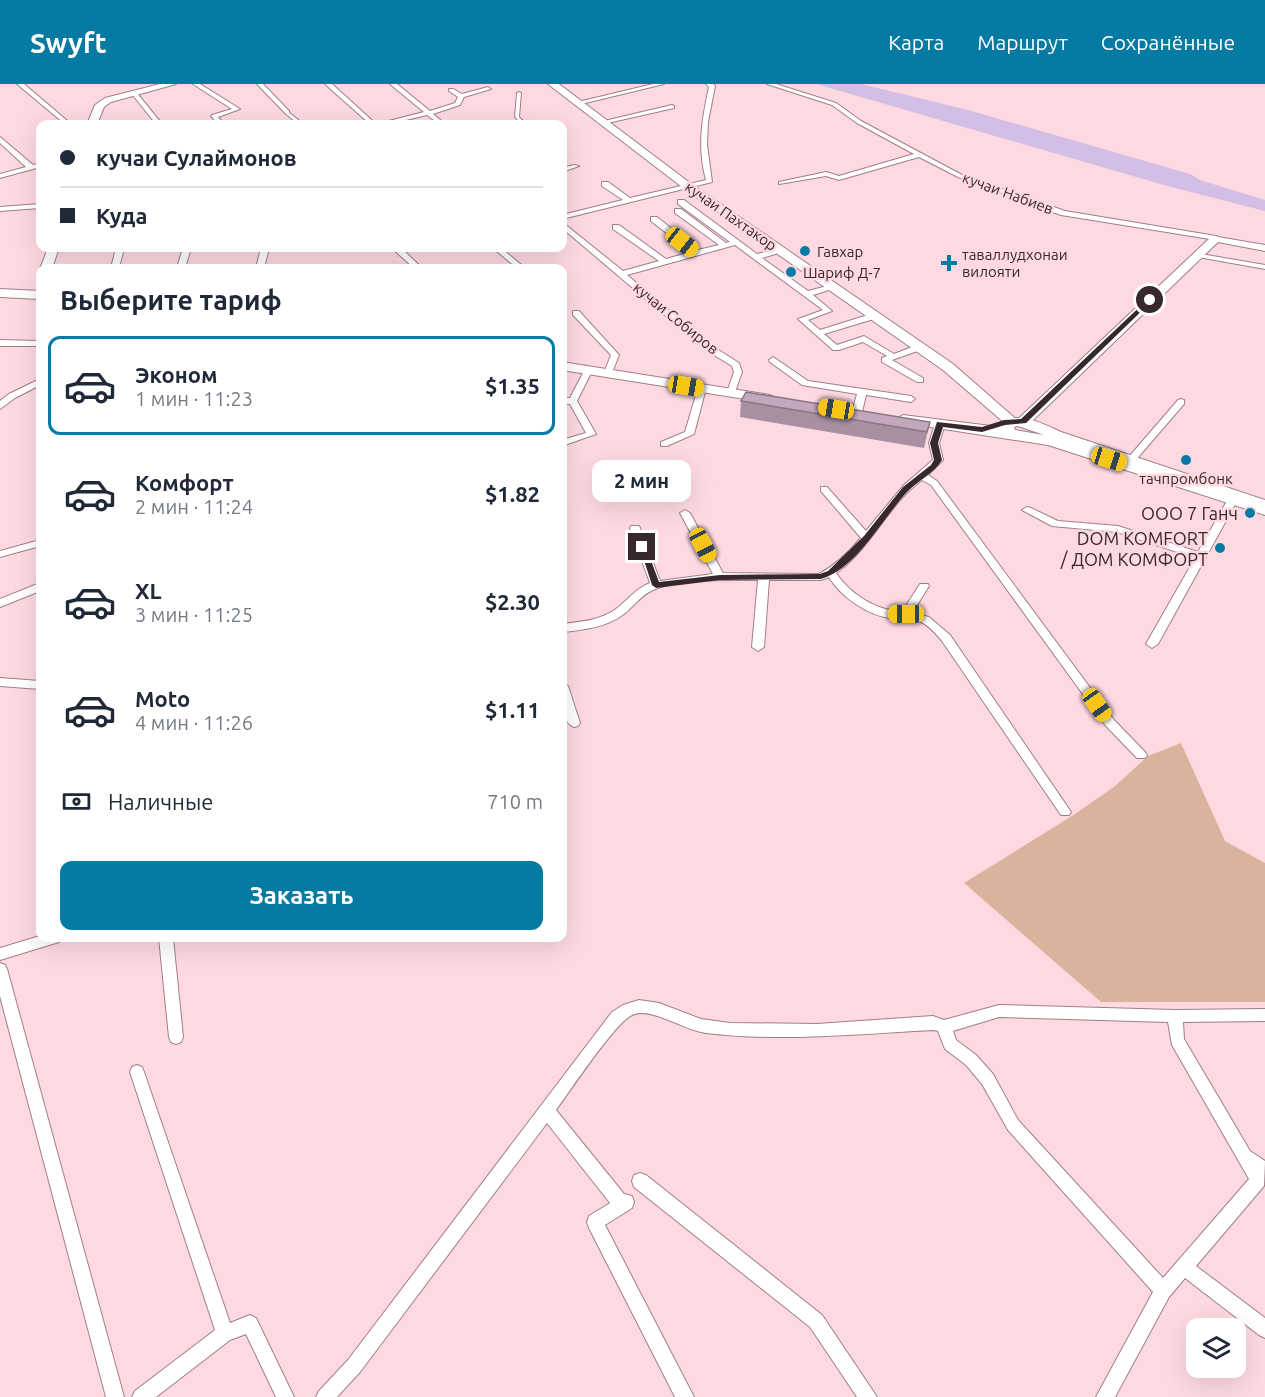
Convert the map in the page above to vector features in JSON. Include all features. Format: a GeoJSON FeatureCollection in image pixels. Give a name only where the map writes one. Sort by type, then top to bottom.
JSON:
{"type":"FeatureCollection","features":[{"type":"Feature","properties":{"kind":"main road"},"geometry":{"type":"LineString","coordinates":[[94,120],[100,105],[134,93],[171,84]]}},
{"type":"Feature","properties":{"kind":"main road","name":"кучаи Пахтакор"},"geometry":{"type":"LineString","coordinates":[[556,84],[577,103],[686,185],[948,367],[1018,427]]}},
{"type":"Feature","properties":{"kind":"main road"},"geometry":{"type":"LineString","coordinates":[[1018,427],[1216,238]]}},
{"type":"Feature","properties":{"kind":"main road","name":"кучаи Набиев"},"geometry":{"type":"LineString","coordinates":[[1216,238],[1265,248]]}},
{"type":"Feature","properties":{"kind":"main road"},"geometry":{"type":"LineString","coordinates":[[0,293],[36,292]]}},
{"type":"Feature","properties":{"kind":"main road"},"geometry":{"type":"LineString","coordinates":[[567,367],[789,401]]}},
{"type":"Feature","properties":{"kind":"main road"},"geometry":{"type":"LineString","coordinates":[[893,417],[982,430],[1018,427],[1051,441],[1130,462],[1265,505]]}},
{"type":"Feature","properties":{"kind":"main road"},"geometry":{"type":"LineString","coordinates":[[1130,462],[1265,510]]}},
{"type":"Feature","properties":{"kind":"street"},"geometry":{"type":"LineString","coordinates":[[21,84],[63,120]]}},
{"type":"Feature","properties":{"kind":"street"},"geometry":{"type":"LineString","coordinates":[[196,84],[237,109],[214,116],[218,120]]}},
{"type":"Feature","properties":{"kind":"street"},"geometry":{"type":"LineString","coordinates":[[260,84],[296,120]]}},
{"type":"Feature","properties":{"kind":"street"},"geometry":{"type":"LineString","coordinates":[[328,84],[368,120]]}},
{"type":"Feature","properties":{"kind":"street"},"geometry":{"type":"LineString","coordinates":[[393,84],[436,120]]}},
{"type":"Feature","properties":{"kind":"street"},"geometry":{"type":"LineString","coordinates":[[577,103],[662,84]]}},
{"type":"Feature","properties":{"kind":"street"},"geometry":{"type":"LineString","coordinates":[[567,216],[710,181],[703,161],[702,133],[712,86],[709,84]]}},
{"type":"Feature","properties":{"kind":"street","name":"кучаи Набиев"},"geometry":{"type":"LineString","coordinates":[[770,84],[834,104],[918,155],[969,180],[1040,207],[1216,238]]}},
{"type":"Feature","properties":{"kind":"street"},"geometry":{"type":"LineString","coordinates":[[451,90],[460,96],[488,89]]}},
{"type":"Feature","properties":{"kind":"street"},"geometry":{"type":"LineString","coordinates":[[134,93],[156,120]]}},
{"type":"Feature","properties":{"kind":"street"},"geometry":{"type":"LineString","coordinates":[[519,93],[517,117],[520,120]]}},
{"type":"Feature","properties":{"kind":"street"},"geometry":{"type":"LineString","coordinates":[[401,120],[458,104],[460,96]]}},
{"type":"Feature","properties":{"kind":"street"},"geometry":{"type":"LineString","coordinates":[[603,122],[672,106]]}},
{"type":"Feature","properties":{"kind":"street"},"geometry":{"type":"LineString","coordinates":[[0,139],[31,167]]}},
{"type":"Feature","properties":{"kind":"street"},"geometry":{"type":"LineString","coordinates":[[781,183],[826,174],[838,178],[918,155]]}},
{"type":"Feature","properties":{"kind":"street"},"geometry":{"type":"LineString","coordinates":[[0,176],[36,166]]}},
{"type":"Feature","properties":{"kind":"street"},"geometry":{"type":"LineString","coordinates":[[567,169],[576,166]]}},
{"type":"Feature","properties":{"kind":"street"},"geometry":{"type":"LineString","coordinates":[[605,184],[628,200]]}},
{"type":"Feature","properties":{"kind":"street"},"geometry":{"type":"LineString","coordinates":[[0,209],[36,206]]}},
{"type":"Feature","properties":{"kind":"street","name":"кучаи Пахтакор"},"geometry":{"type":"LineString","coordinates":[[724,245],[680,206],[713,224],[828,311],[802,319],[818,333]]}},
{"type":"Feature","properties":{"kind":"street"},"geometry":{"type":"LineString","coordinates":[[713,224],[733,218]]}},
{"type":"Feature","properties":{"kind":"street"},"geometry":{"type":"LineString","coordinates":[[654,219],[697,253]]}},
{"type":"Feature","properties":{"kind":"street"},"geometry":{"type":"LineString","coordinates":[[616,226],[665,262]]}},
{"type":"Feature","properties":{"kind":"street","name":"кучаи Собиров"},"geometry":{"type":"LineString","coordinates":[[567,228],[709,348],[736,365],[738,372],[731,392]]}},
{"type":"Feature","properties":{"kind":"street","name":"кучаи Собиров"},"geometry":{"type":"LineString","coordinates":[[622,274],[737,242]]}},
{"type":"Feature","properties":{"kind":"street"},"geometry":{"type":"LineString","coordinates":[[756,257],[779,250]]}},
{"type":"Feature","properties":{"kind":"street"},"geometry":{"type":"LineString","coordinates":[[401,252],[414,264]]}},
{"type":"Feature","properties":{"kind":"street"},"geometry":{"type":"LineString","coordinates":[[502,252],[515,264]]}},
{"type":"Feature","properties":{"kind":"street"},"geometry":{"type":"LineString","coordinates":[[1198,255],[1265,267]]}},
{"type":"Feature","properties":{"kind":"street"},"geometry":{"type":"LineString","coordinates":[[807,294],[832,286]]}},
{"type":"Feature","properties":{"kind":"street"},"geometry":{"type":"LineString","coordinates":[[576,313],[615,355],[608,373]]}},
{"type":"Feature","properties":{"kind":"street"},"geometry":{"type":"LineString","coordinates":[[818,333],[874,316]]}},
{"type":"Feature","properties":{"kind":"street"},"geometry":{"type":"LineString","coordinates":[[818,333],[836,348],[864,339],[892,356]]}},
{"type":"Feature","properties":{"kind":"street"},"geometry":{"type":"LineString","coordinates":[[0,343],[36,344]]}},
{"type":"Feature","properties":{"kind":"street"},"geometry":{"type":"LineString","coordinates":[[920,347],[885,360],[920,380]]}},
{"type":"Feature","properties":{"kind":"street"},"geometry":{"type":"LineString","coordinates":[[773,360],[805,383],[911,399]]}},
{"type":"Feature","properties":{"kind":"street"},"geometry":{"type":"LineString","coordinates":[[573,401],[588,370]]}},
{"type":"Feature","properties":{"kind":"street"},"geometry":{"type":"LineString","coordinates":[[0,406],[36,384]]}},
{"type":"Feature","properties":{"kind":"street"},"geometry":{"type":"LineString","coordinates":[[664,444],[689,434],[702,388]]}},
{"type":"Feature","properties":{"kind":"street"},"geometry":{"type":"LineString","coordinates":[[857,412],[862,392]]}},
{"type":"Feature","properties":{"kind":"street"},"geometry":{"type":"LineString","coordinates":[[567,401],[573,401]]}},
{"type":"Feature","properties":{"kind":"street"},"geometry":{"type":"LineString","coordinates":[[567,441],[591,434],[573,401]]}},
{"type":"Feature","properties":{"kind":"street"},"geometry":{"type":"LineString","coordinates":[[1130,462],[1181,402]]}},
{"type":"Feature","properties":{"kind":"street"},"geometry":{"type":"LineString","coordinates":[[567,627],[605,620],[644,590],[656,585],[720,577],[821,577],[831,573],[867,538],[906,489],[934,466],[938,460],[934,443],[940,424]]}},
{"type":"Feature","properties":{"kind":"street"},"geometry":{"type":"LineString","coordinates":[[921,475],[934,483],[1110,723],[1141,754]]}},
{"type":"Feature","properties":{"kind":"street"},"geometry":{"type":"LineString","coordinates":[[824,489],[867,538]]}},
{"type":"Feature","properties":{"kind":"street"},"geometry":{"type":"LineString","coordinates":[[1152,644],[1199,556],[1233,499]]}},
{"type":"Feature","properties":{"kind":"street"},"geometry":{"type":"LineString","coordinates":[[1027,510],[1056,524],[1118,529],[1199,556]]}},
{"type":"Feature","properties":{"kind":"street"},"geometry":{"type":"LineString","coordinates":[[685,513],[720,577]]}},
{"type":"Feature","properties":{"kind":"street"},"geometry":{"type":"LineString","coordinates":[[635,528],[656,585]]}},
{"type":"Feature","properties":{"kind":"street"},"geometry":{"type":"LineString","coordinates":[[0,554],[36,544]]}},
{"type":"Feature","properties":{"kind":"street"},"geometry":{"type":"LineString","coordinates":[[831,573],[835,582],[856,599],[885,614],[914,614],[932,622],[946,638],[1065,812]]}},
{"type":"Feature","properties":{"kind":"street"},"geometry":{"type":"LineString","coordinates":[[758,647],[764,576]]}},
{"type":"Feature","properties":{"kind":"street"},"geometry":{"type":"LineString","coordinates":[[906,614],[924,586]]}},
{"type":"Feature","properties":{"kind":"street"},"geometry":{"type":"LineString","coordinates":[[0,603],[36,590]]}},
{"type":"Feature","properties":{"kind":"street"},"geometry":{"type":"LineString","coordinates":[[0,682],[36,685]]}},
{"type":"Feature","properties":{"kind":"street"},"geometry":{"type":"LineString","coordinates":[[567,701],[574,723]]}},
{"type":"Feature","properties":{"kind":"street"},"geometry":{"type":"LineString","coordinates":[[0,954],[40,942]]}},
{"type":"Feature","properties":{"kind":"street"},"geometry":{"type":"LineString","coordinates":[[166,942],[176,1037]]}},
{"type":"Feature","properties":{"kind":"street"},"geometry":{"type":"LineString","coordinates":[[0,969],[116,1397]]}},
{"type":"Feature","properties":{"kind":"street"},"geometry":{"type":"LineString","coordinates":[[325,1397],[354,1366],[617,1017],[629,1007],[646,1005],[697,1025],[748,1032],[933,1023],[944,1027],[999,1011],[1261,1017]]}},
{"type":"Feature","properties":{"kind":"street"},"geometry":{"type":"LineString","coordinates":[[1105,1397],[1162,1291],[1258,1180],[1177,1040],[1174,1016]]}},
{"type":"Feature","properties":{"kind":"street"},"geometry":{"type":"LineString","coordinates":[[944,1027],[950,1044],[968,1055],[998,1092],[1013,1125],[1162,1291]]}},
{"type":"Feature","properties":{"kind":"street"},"geometry":{"type":"LineString","coordinates":[[137,1072],[225,1333]]}},
{"type":"Feature","properties":{"kind":"street"},"geometry":{"type":"LineString","coordinates":[[548,1111],[621,1203],[626,1202],[595,1222],[685,1397]]}},
{"type":"Feature","properties":{"kind":"street"},"geometry":{"type":"LineString","coordinates":[[1244,1156],[1265,1170]]}},
{"type":"Feature","properties":{"kind":"street"},"geometry":{"type":"LineString","coordinates":[[640,1181],[816,1321],[868,1397]]}},
{"type":"Feature","properties":{"kind":"street"},"geometry":{"type":"LineString","coordinates":[[1184,1267],[1265,1329]]}},
{"type":"Feature","properties":{"kind":"street"},"geometry":{"type":"LineString","coordinates":[[141,1397],[225,1333],[250,1324],[285,1397]]}},
{"type":"Feature","properties":{"kind":"shaded area"},"geometry":{"type":"Polygon","coordinates":[[[816,84],[861,84],[968,110],[1190,174],[1200,180],[1265,200],[1265,211],[1167,186],[816,84]]]}},
{"type":"Feature","properties":{"kind":"shaded area"},"geometry":{"type":"Polygon","coordinates":[[[1181,743],[1225,841],[1265,863],[1265,1002],[1101,1002],[964,883],[1075,814],[1115,786],[1148,756],[1181,743]]]}},
{"type":"Feature","properties":{"kind":"building"},"geometry":{"type":"Polygon","coordinates":[[[746,392],[930,422],[927,432],[741,401],[746,392]]]}},
{"type":"Feature","properties":{"kind":"place","name":"Гавхар"},"geometry":{"type":"Point","coordinates":[805,251]}},
{"type":"Feature","properties":{"kind":"place","name":"таваллудхонаи вилояти"},"geometry":{"type":"Point","coordinates":[949,263]}},
{"type":"Feature","properties":{"kind":"place","name":"Шариф Д-7"},"geometry":{"type":"Point","coordinates":[791,272]}},
{"type":"Feature","properties":{"kind":"place","name":"тачпромбонк"},"geometry":{"type":"Point","coordinates":[1186,460]}},
{"type":"Feature","properties":{"kind":"place","name":"ООО 7 Ганч"},"geometry":{"type":"Point","coordinates":[1250,513]}},
{"type":"Feature","properties":{"kind":"place","name":"DOM KOMFORT / ДОМ КОМФОРТ"},"geometry":{"type":"Point","coordinates":[1220,548]}},
{"type":"Feature","properties":{"kind":"route"},"geometry":{"type":"LineString","coordinates":[[642,547],[656,585],[720,577],[821,577],[831,573],[867,538],[906,489],[934,466],[938,460],[934,443],[940,424],[982,430],[1004,422],[1023,422],[1150,300]]}}]}
